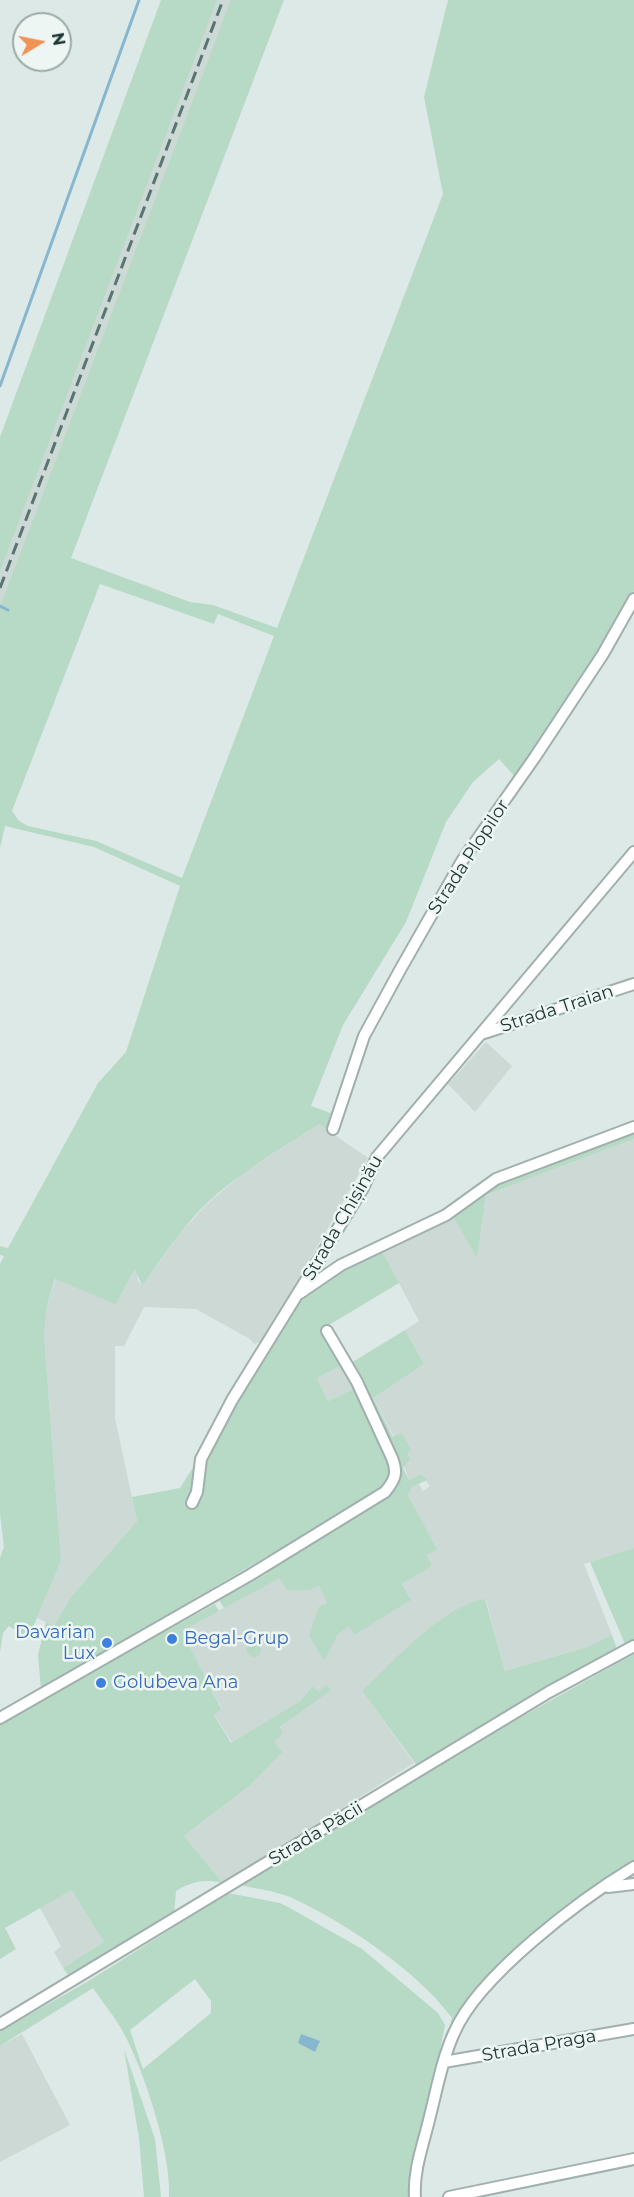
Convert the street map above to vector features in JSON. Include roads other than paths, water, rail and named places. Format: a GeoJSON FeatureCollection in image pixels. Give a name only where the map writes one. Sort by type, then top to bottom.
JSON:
{"type":"FeatureCollection","features":[{"type":"Feature","properties":{"kind":"street","name":"Strada Plopilor"},"geometry":{"type":"LineString","coordinates":[[333,1129],[364,1036],[417,940],[462,861],[535,758],[603,654],[634,599]]}},
{"type":"Feature","properties":{"kind":"street","name":"Strada Chișinău"},"geometry":{"type":"LineString","coordinates":[[192,1503],[197,1492],[201,1459],[261,1350],[298,1295],[363,1188],[377,1157],[634,852]]}},
{"type":"Feature","properties":{"kind":"street","name":"Strada Traian"},"geometry":{"type":"LineString","coordinates":[[481,1034],[634,984]]}},
{"type":"Feature","properties":{"kind":"street"},"geometry":{"type":"LineString","coordinates":[[298,1295],[341,1265],[446,1215],[496,1179],[634,1127]]}},
{"type":"Feature","properties":{"kind":"street"},"geometry":{"type":"LineString","coordinates":[[0,1718],[250,1575],[385,1492],[394,1481],[397,1470],[357,1382],[327,1331]]}},
{"type":"Feature","properties":{"kind":"street","name":"Strada Păcii"},"geometry":{"type":"LineString","coordinates":[[0,2024],[79,1979],[549,1692],[634,1646]]}},
{"type":"Feature","properties":{"kind":"street"},"geometry":{"type":"LineString","coordinates":[[415,2197],[419,2161],[444,2062],[454,2032],[476,1997],[524,1950],[634,1867]]}},
{"type":"Feature","properties":{"kind":"street"},"geometry":{"type":"LineString","coordinates":[[604,1888],[634,1884]]}},
{"type":"Feature","properties":{"kind":"street","name":"Strada Praga"},"geometry":{"type":"LineString","coordinates":[[444,2062],[634,2029]]}},
{"type":"Feature","properties":{"kind":"street"},"geometry":{"type":"LineString","coordinates":[[450,2197],[634,2159]]}},
{"type":"Feature","properties":{"kind":"water"},"geometry":{"type":"Polygon","coordinates":[[[301,2034],[320,2041],[315,2052],[298,2043],[301,2034]]]}},
{"type":"Feature","properties":{"kind":"waterway"},"geometry":{"type":"LineString","coordinates":[[0,386],[139,0]]}},
{"type":"Feature","properties":{"kind":"waterway"},"geometry":{"type":"LineString","coordinates":[[0,606],[8,610]]}},
{"type":"Feature","properties":{"kind":"railway"},"geometry":{"type":"LineString","coordinates":[[0,588],[223,0]]}},
{"type":"Feature","properties":{"kind":"place","name":"Begal-Grup"},"geometry":{"type":"Point","coordinates":[172,1639]}},
{"type":"Feature","properties":{"kind":"place","name":"Davarian Lux"},"geometry":{"type":"Point","coordinates":[107,1643]}},
{"type":"Feature","properties":{"kind":"place","name":"Golubeva Ana"},"geometry":{"type":"Point","coordinates":[101,1683]}}]}
